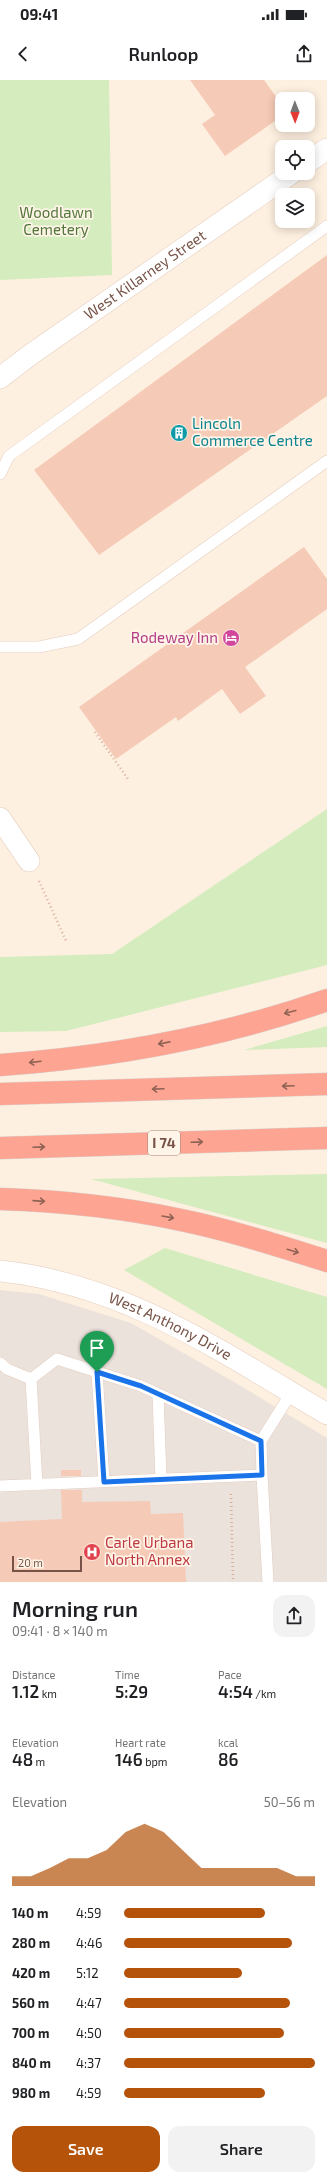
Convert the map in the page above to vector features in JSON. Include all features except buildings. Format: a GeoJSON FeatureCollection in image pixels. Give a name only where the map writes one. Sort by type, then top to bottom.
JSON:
{"type":"FeatureCollection","features":[{"type":"Feature","properties":{"kind":"highway"},"geometry":{"type":"LineString","coordinates":[[0,1065],[121,1052],[211,1034],[296,1011],[327,1000]]}},
{"type":"Feature","properties":{"kind":"highway"},"geometry":{"type":"LineString","coordinates":[[0,1094],[327,1084]]}},
{"type":"Feature","properties":{"kind":"highway","name":"I 74"},"geometry":{"type":"LineString","coordinates":[[0,1148],[327,1138]]}},
{"type":"Feature","properties":{"kind":"highway"},"geometry":{"type":"LineString","coordinates":[[0,1199],[38,1200],[115,1208],[181,1220],[240,1234],[327,1261]]}},
{"type":"Feature","properties":{"kind":"street"},"geometry":{"type":"LineString","coordinates":[[315,157],[327,149]]}},
{"type":"Feature","properties":{"kind":"street","name":"West Killarney Street"},"geometry":{"type":"LineString","coordinates":[[0,378],[30,355],[282,180]]}},
{"type":"Feature","properties":{"kind":"street"},"geometry":{"type":"LineString","coordinates":[[0,818],[29,861]]}},
{"type":"Feature","properties":{"kind":"street","name":"West Anthony Drive"},"geometry":{"type":"LineString","coordinates":[[0,1270],[24,1273],[78,1285],[130,1304],[201,1340],[327,1414]]}},
{"type":"Feature","properties":{"kind":"lane"},"geometry":{"type":"LineString","coordinates":[[0,474],[10,456],[327,226]]}},
{"type":"Feature","properties":{"kind":"lane"},"geometry":{"type":"LineString","coordinates":[[0,648],[39,647],[78,639],[327,461]]}},
{"type":"Feature","properties":{"kind":"lane"},"geometry":{"type":"LineString","coordinates":[[32,1378],[57,1359],[141,1386],[261,1441]]}},
{"type":"Feature","properties":{"kind":"lane"},"geometry":{"type":"LineString","coordinates":[[0,1363],[7,1368],[32,1378]]}},
{"type":"Feature","properties":{"kind":"lane"},"geometry":{"type":"LineString","coordinates":[[97,1372],[104,1482]]}},
{"type":"Feature","properties":{"kind":"lane"},"geometry":{"type":"LineString","coordinates":[[32,1378],[38,1485]]}},
{"type":"Feature","properties":{"kind":"lane"},"geometry":{"type":"LineString","coordinates":[[268,1582],[261,1441],[291,1393]]}},
{"type":"Feature","properties":{"kind":"lane"},"geometry":{"type":"LineString","coordinates":[[158,1394],[161,1479]]}},
{"type":"Feature","properties":{"kind":"lane"},"geometry":{"type":"LineString","coordinates":[[0,1486],[262,1475]]}},
{"type":"Feature","properties":{"kind":"path"},"geometry":{"type":"LineString","coordinates":[[95,732],[128,779]]}},
{"type":"Feature","properties":{"kind":"path"},"geometry":{"type":"LineString","coordinates":[[29,861],[67,943]]}},
{"type":"Feature","properties":{"kind":"path"},"geometry":{"type":"LineString","coordinates":[[224,1494],[232,1494],[233,1582]]}},
{"type":"Feature","properties":{"kind":"shaded area"},"geometry":{"type":"Polygon","coordinates":[[[0,1290],[39,1294],[131,1323],[236,1383],[327,1438],[327,1582],[0,1582],[0,1290]]]}},
{"type":"Feature","properties":{"kind":"green space","name":"Woodlawn Cemetery"},"geometry":{"type":"Polygon","coordinates":[[[0,80],[109,80],[112,275],[0,280],[0,80]]]}},
{"type":"Feature","properties":{"kind":"green space"},"geometry":{"type":"Polygon","coordinates":[[[327,809],[327,965],[66,1031],[0,1032],[0,957],[112,954],[327,809]]]}},
{"type":"Feature","properties":{"kind":"green space"},"geometry":{"type":"Polygon","coordinates":[[[327,1026],[327,1047],[244,1050],[327,1026]]]}},
{"type":"Feature","properties":{"kind":"green space"},"geometry":{"type":"Polygon","coordinates":[[[327,1174],[327,1243],[91,1179],[327,1174]]]}},
{"type":"Feature","properties":{"kind":"green space"},"geometry":{"type":"Polygon","coordinates":[[[165,1248],[327,1297],[327,1389],[124,1270],[165,1248]]]}},
{"type":"Feature","properties":{"kind":"place","name":"Lincoln Commerce Centre"},"geometry":{"type":"Point","coordinates":[179,433]}},
{"type":"Feature","properties":{"kind":"place","name":"Rodeway Inn"},"geometry":{"type":"Point","coordinates":[231,638]}},
{"type":"Feature","properties":{"kind":"place","name":"Carle Urbana North Annex"},"geometry":{"type":"Point","coordinates":[92,1552]}},
{"type":"Feature","properties":{"kind":"route"},"geometry":{"type":"LineString","coordinates":[[97,1372],[141,1386],[261,1441],[262,1475],[104,1482],[97,1372]]}}]}
